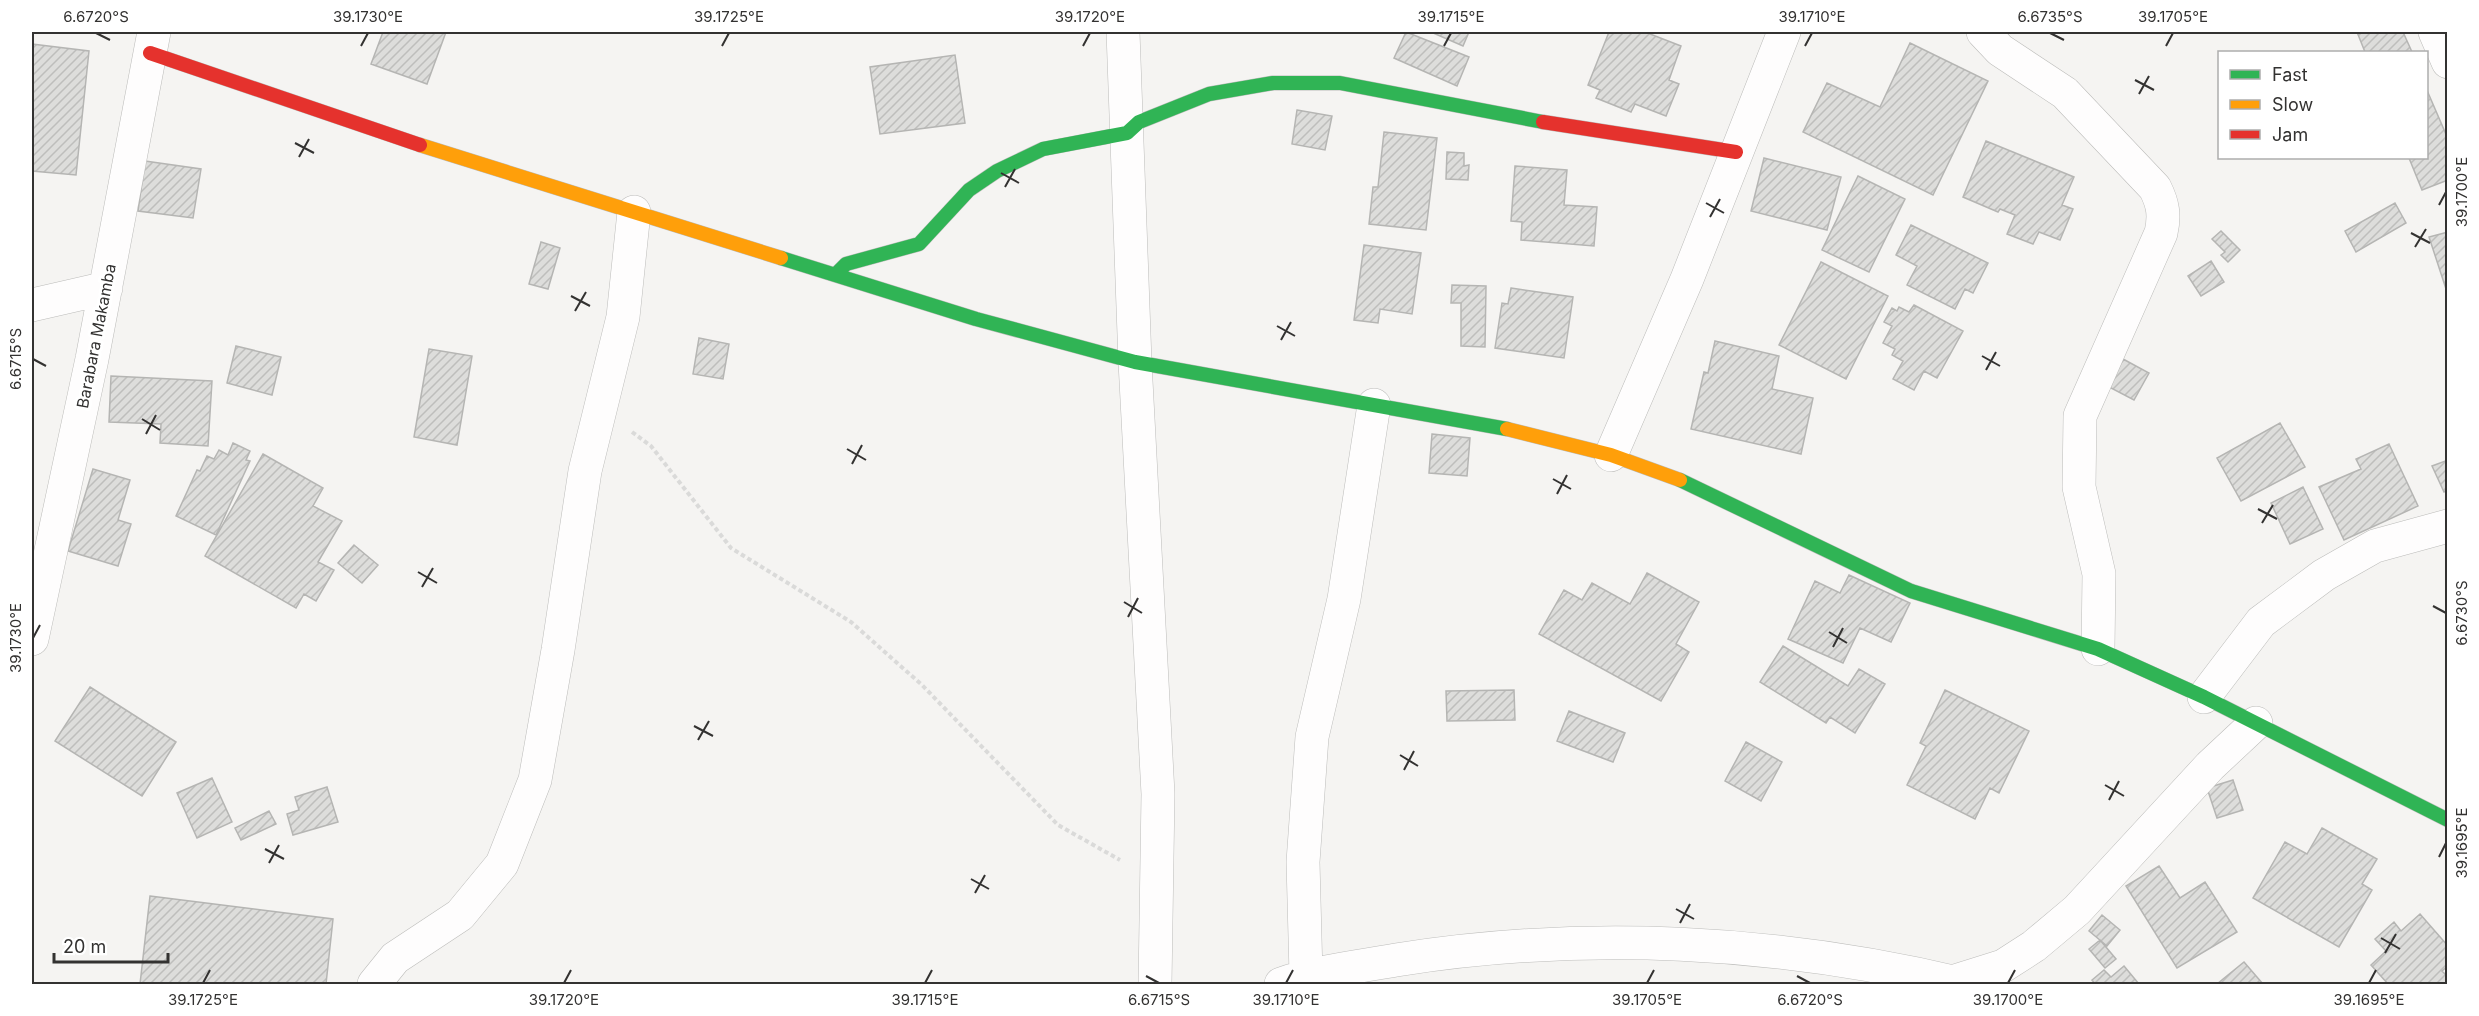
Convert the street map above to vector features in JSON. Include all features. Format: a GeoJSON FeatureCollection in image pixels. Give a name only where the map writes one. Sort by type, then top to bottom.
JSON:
{"type":"FeatureCollection","features":[{"type":"Feature","properties":{"kind":"street"},"geometry":{"type":"LineString","coordinates":[[1124,32],[1134,362],[1158,794],[1155,984]]}},
{"type":"Feature","properties":{"kind":"street"},"geometry":{"type":"LineString","coordinates":[[1611,455],[1687,279],[1784,32]]}},
{"type":"Feature","properties":{"kind":"street"},"geometry":{"type":"LineString","coordinates":[[1983,32],[2000,50],[2065,93],[2155,188],[2162,202],[2164,217],[2161,233],[2080,416],[2079,487],[2099,574],[2098,649]]}},
{"type":"Feature","properties":{"kind":"street"},"geometry":{"type":"LineString","coordinates":[[2435,32],[2448,62]]}},
{"type":"Feature","properties":{"kind":"street"},"geometry":{"type":"LineString","coordinates":[[152,42],[446,154],[976,319],[1134,362],[1491,425],[1611,455],[1666,473],[1911,591],[2098,649],[2204,697],[2448,820]]}},
{"type":"Feature","properties":{"kind":"street","name":"Barabara Makamba"},"geometry":{"type":"LineString","coordinates":[[32,639],[106,288],[152,42]]}},
{"type":"Feature","properties":{"kind":"street"},"geometry":{"type":"LineString","coordinates":[[836,274],[846,264],[919,244],[969,190],[996,171],[1043,149],[1127,134],[1139,122],[1209,94],[1273,83],[1340,83],[1519,118],[1736,152]]}},
{"type":"Feature","properties":{"kind":"street"},"geometry":{"type":"LineString","coordinates":[[374,984],[395,958],[460,915],[502,864],[535,780],[558,650],[585,471],[623,317],[634,212]]}},
{"type":"Feature","properties":{"kind":"street"},"geometry":{"type":"LineString","coordinates":[[32,304],[106,288]]}},
{"type":"Feature","properties":{"kind":"street"},"geometry":{"type":"LineString","coordinates":[[1374,405],[1344,599],[1312,737],[1293,980],[1449,952],[1562,944],[1675,943],[1805,956],[1957,983],[2003,966],[2034,946],[2077,910],[2210,766],[2256,723]]}},
{"type":"Feature","properties":{"kind":"street"},"geometry":{"type":"LineString","coordinates":[[2204,697],[2261,622],[2324,575],[2376,546],[2448,526]]}},
{"type":"Feature","properties":{"kind":"path"},"geometry":{"type":"LineString","coordinates":[[600,408],[651,446],[731,548],[851,622],[922,685],[1058,825],[1155,879]]}},
{"type":"Feature","properties":{"kind":"building"},"geometry":{"type":"Polygon","coordinates":[[[383,32],[446,32],[427,84],[371,64],[383,32]]]}},
{"type":"Feature","properties":{"kind":"building"},"geometry":{"type":"Polygon","coordinates":[[[1406,32],[1469,57],[1457,86],[1394,58],[1406,32]]]}},
{"type":"Feature","properties":{"kind":"building"},"geometry":{"type":"Polygon","coordinates":[[[1431,32],[1469,32],[1463,46],[1431,32]]]}},
{"type":"Feature","properties":{"kind":"building"},"geometry":{"type":"Polygon","coordinates":[[[1609,32],[1645,32],[1681,46],[1669,80],[1679,84],[1666,116],[1635,104],[1631,112],[1596,98],[1600,90],[1588,85],[1609,32]]]}},
{"type":"Feature","properties":{"kind":"building"},"geometry":{"type":"Polygon","coordinates":[[[2357,32],[2403,32],[2412,51],[2365,51],[2357,32]]]}},
{"type":"Feature","properties":{"kind":"building"},"geometry":{"type":"Polygon","coordinates":[[[1910,43],[1988,81],[1933,195],[1803,132],[1827,83],[1880,107],[1910,43]]]}},
{"type":"Feature","properties":{"kind":"building"},"geometry":{"type":"Polygon","coordinates":[[[32,44],[89,51],[76,175],[32,171],[32,44]]]}},
{"type":"Feature","properties":{"kind":"building"},"geometry":{"type":"Polygon","coordinates":[[[955,55],[965,123],[880,134],[870,67],[955,55]]]}},
{"type":"Feature","properties":{"kind":"building"},"geometry":{"type":"Polygon","coordinates":[[[2428,93],[2448,139],[2448,180],[2422,190],[2409,159],[2428,159],[2428,93]]]}},
{"type":"Feature","properties":{"kind":"building"},"geometry":{"type":"Polygon","coordinates":[[[1297,110],[1332,116],[1325,150],[1292,144],[1297,110]]]}},
{"type":"Feature","properties":{"kind":"building"},"geometry":{"type":"Polygon","coordinates":[[[1384,132],[1437,138],[1426,230],[1369,224],[1373,187],[1378,187],[1384,132]]]}},
{"type":"Feature","properties":{"kind":"building"},"geometry":{"type":"Polygon","coordinates":[[[1986,141],[2074,177],[2062,205],[2073,209],[2060,240],[2039,232],[2033,244],[2007,234],[2015,215],[2000,209],[1998,212],[1963,197],[1986,141]]]}},
{"type":"Feature","properties":{"kind":"building"},"geometry":{"type":"Polygon","coordinates":[[[1447,152],[1464,153],[1464,166],[1469,165],[1468,180],[1446,179],[1447,152]]]}},
{"type":"Feature","properties":{"kind":"building"},"geometry":{"type":"Polygon","coordinates":[[[1764,158],[1841,177],[1827,230],[1751,211],[1764,158]]]}},
{"type":"Feature","properties":{"kind":"building"},"geometry":{"type":"Polygon","coordinates":[[[145,161],[201,169],[193,218],[138,211],[145,161]]]}},
{"type":"Feature","properties":{"kind":"building"},"geometry":{"type":"Polygon","coordinates":[[[1515,166],[1567,170],[1564,205],[1597,207],[1594,246],[1521,240],[1522,222],[1511,221],[1515,166]]]}},
{"type":"Feature","properties":{"kind":"building"},"geometry":{"type":"Polygon","coordinates":[[[1858,176],[1905,199],[1869,272],[1822,250],[1858,176]]]}},
{"type":"Feature","properties":{"kind":"building"},"geometry":{"type":"Polygon","coordinates":[[[2395,203],[2406,223],[2356,252],[2345,231],[2395,203]]]}},
{"type":"Feature","properties":{"kind":"building"},"geometry":{"type":"Polygon","coordinates":[[[1911,225],[1988,263],[1973,293],[1965,289],[1955,309],[1907,285],[1917,266],[1896,255],[1911,225]]]}},
{"type":"Feature","properties":{"kind":"building"},"geometry":{"type":"Polygon","coordinates":[[[2221,231],[2240,250],[2228,262],[2221,255],[2225,252],[2212,239],[2221,231]]]}},
{"type":"Feature","properties":{"kind":"building"},"geometry":{"type":"Polygon","coordinates":[[[2448,232],[2448,295],[2429,237],[2448,232]]]}},
{"type":"Feature","properties":{"kind":"building"},"geometry":{"type":"Polygon","coordinates":[[[541,242],[560,248],[548,289],[529,284],[541,242]]]}},
{"type":"Feature","properties":{"kind":"building"},"geometry":{"type":"Polygon","coordinates":[[[1364,245],[1421,253],[1412,314],[1380,309],[1378,323],[1354,320],[1364,245]]]}},
{"type":"Feature","properties":{"kind":"building"},"geometry":{"type":"Polygon","coordinates":[[[2211,261],[2224,282],[2201,296],[2188,276],[2211,261]]]}},
{"type":"Feature","properties":{"kind":"building"},"geometry":{"type":"Polygon","coordinates":[[[1821,262],[1888,296],[1846,379],[1779,345],[1821,262]]]}},
{"type":"Feature","properties":{"kind":"building"},"geometry":{"type":"Polygon","coordinates":[[[1452,285],[1486,286],[1485,347],[1461,346],[1461,303],[1451,303],[1452,285]]]}},
{"type":"Feature","properties":{"kind":"building"},"geometry":{"type":"Polygon","coordinates":[[[1511,288],[1573,297],[1564,358],[1495,348],[1502,303],[1508,304],[1511,288]]]}},
{"type":"Feature","properties":{"kind":"building"},"geometry":{"type":"Polygon","coordinates":[[[1914,305],[1963,331],[1937,378],[1924,371],[1914,390],[1893,379],[1903,361],[1892,355],[1895,349],[1883,343],[1892,326],[1884,322],[1892,308],[1897,311],[1899,307],[1909,312],[1914,305]]]}},
{"type":"Feature","properties":{"kind":"building"},"geometry":{"type":"Polygon","coordinates":[[[699,338],[729,344],[723,379],[693,374],[699,338]]]}},
{"type":"Feature","properties":{"kind":"building"},"geometry":{"type":"Polygon","coordinates":[[[1715,341],[1779,356],[1772,389],[1813,398],[1801,454],[1691,429],[1704,372],[1708,373],[1715,341]]]}},
{"type":"Feature","properties":{"kind":"building"},"geometry":{"type":"Polygon","coordinates":[[[236,346],[281,357],[272,395],[227,383],[236,346]]]}},
{"type":"Feature","properties":{"kind":"building"},"geometry":{"type":"Polygon","coordinates":[[[429,349],[472,356],[457,445],[414,437],[429,349]]]}},
{"type":"Feature","properties":{"kind":"building"},"geometry":{"type":"Polygon","coordinates":[[[2123,359],[2149,373],[2134,400],[2109,387],[2123,359]]]}},
{"type":"Feature","properties":{"kind":"building"},"geometry":{"type":"Polygon","coordinates":[[[111,376],[212,381],[208,446],[160,443],[161,424],[109,422],[111,376]]]}},
{"type":"Feature","properties":{"kind":"building"},"geometry":{"type":"Polygon","coordinates":[[[2280,423],[2305,467],[2241,501],[2217,458],[2280,423]]]}},
{"type":"Feature","properties":{"kind":"building"},"geometry":{"type":"Polygon","coordinates":[[[1432,434],[1470,438],[1467,476],[1429,473],[1432,434]]]}},
{"type":"Feature","properties":{"kind":"building"},"geometry":{"type":"Polygon","coordinates":[[[233,443],[250,451],[246,460],[250,461],[216,535],[176,516],[197,470],[200,471],[207,456],[214,459],[219,450],[228,455],[233,443]]]}},
{"type":"Feature","properties":{"kind":"building"},"geometry":{"type":"Polygon","coordinates":[[[2389,444],[2418,506],[2344,540],[2319,487],[2361,469],[2356,459],[2389,444]]]}},
{"type":"Feature","properties":{"kind":"building"},"geometry":{"type":"Polygon","coordinates":[[[263,454],[323,488],[313,506],[342,521],[318,562],[334,570],[316,601],[304,594],[296,608],[205,556],[263,454]]]}},
{"type":"Feature","properties":{"kind":"building"},"geometry":{"type":"Polygon","coordinates":[[[2448,460],[2448,490],[2444,492],[2432,466],[2448,460]]]}},
{"type":"Feature","properties":{"kind":"building"},"geometry":{"type":"Polygon","coordinates":[[[93,469],[130,480],[118,520],[131,524],[118,566],[68,551],[93,469]]]}},
{"type":"Feature","properties":{"kind":"building"},"geometry":{"type":"Polygon","coordinates":[[[2303,487],[2323,529],[2290,544],[2271,503],[2303,487]]]}},
{"type":"Feature","properties":{"kind":"building"},"geometry":{"type":"Polygon","coordinates":[[[354,545],[378,565],[362,583],[338,563],[354,545]]]}},
{"type":"Feature","properties":{"kind":"building"},"geometry":{"type":"Polygon","coordinates":[[[1647,573],[1699,602],[1676,644],[1689,652],[1661,701],[1539,634],[1564,590],[1582,600],[1592,583],[1630,604],[1647,573]]]}},
{"type":"Feature","properties":{"kind":"building"},"geometry":{"type":"Polygon","coordinates":[[[1849,575],[1910,603],[1891,642],[1860,628],[1843,663],[1788,639],[1815,581],[1840,593],[1849,575]]]}},
{"type":"Feature","properties":{"kind":"building"},"geometry":{"type":"Polygon","coordinates":[[[1783,646],[1848,686],[1859,669],[1885,684],[1855,733],[1830,717],[1826,723],[1760,682],[1783,646]]]}},
{"type":"Feature","properties":{"kind":"building"},"geometry":{"type":"Polygon","coordinates":[[[90,687],[176,742],[142,796],[55,741],[90,687]]]}},
{"type":"Feature","properties":{"kind":"building"},"geometry":{"type":"Polygon","coordinates":[[[1514,690],[1515,720],[1447,721],[1446,691],[1514,690]]]}},
{"type":"Feature","properties":{"kind":"building"},"geometry":{"type":"Polygon","coordinates":[[[1945,690],[2029,731],[1999,793],[1990,788],[1975,819],[1907,785],[1926,746],[1920,743],[1945,690]]]}},
{"type":"Feature","properties":{"kind":"building"},"geometry":{"type":"Polygon","coordinates":[[[1569,711],[1625,733],[1613,762],[1557,741],[1569,711]]]}},
{"type":"Feature","properties":{"kind":"building"},"geometry":{"type":"Polygon","coordinates":[[[1746,742],[1782,762],[1761,801],[1725,781],[1746,742]]]}},
{"type":"Feature","properties":{"kind":"building"},"geometry":{"type":"Polygon","coordinates":[[[212,778],[232,822],[197,838],[177,793],[212,778]]]}},
{"type":"Feature","properties":{"kind":"building"},"geometry":{"type":"Polygon","coordinates":[[[2233,780],[2243,810],[2217,818],[2207,788],[2233,780]]]}},
{"type":"Feature","properties":{"kind":"building"},"geometry":{"type":"Polygon","coordinates":[[[327,787],[338,822],[293,835],[287,814],[299,810],[295,797],[327,787]]]}},
{"type":"Feature","properties":{"kind":"building"},"geometry":{"type":"Polygon","coordinates":[[[269,811],[276,824],[241,840],[235,828],[269,811]]]}},
{"type":"Feature","properties":{"kind":"building"},"geometry":{"type":"Polygon","coordinates":[[[2322,828],[2377,859],[2362,884],[2372,890],[2339,947],[2253,898],[2285,842],[2307,854],[2322,828]]]}},
{"type":"Feature","properties":{"kind":"building"},"geometry":{"type":"Polygon","coordinates":[[[2159,866],[2180,898],[2205,882],[2237,932],[2177,968],[2126,886],[2159,866]]]}},
{"type":"Feature","properties":{"kind":"building"},"geometry":{"type":"Polygon","coordinates":[[[150,896],[333,919],[326,984],[140,984],[150,896]]]}},
{"type":"Feature","properties":{"kind":"building"},"geometry":{"type":"Polygon","coordinates":[[[2420,914],[2448,946],[2448,966],[2442,971],[2448,977],[2448,984],[2388,984],[2371,965],[2386,951],[2375,939],[2394,922],[2401,931],[2420,914]]]}},
{"type":"Feature","properties":{"kind":"building"},"geometry":{"type":"Polygon","coordinates":[[[2102,915],[2120,930],[2107,946],[2089,931],[2102,915]]]}},
{"type":"Feature","properties":{"kind":"building"},"geometry":{"type":"Polygon","coordinates":[[[2100,940],[2116,959],[2105,968],[2089,949],[2100,940]]]}},
{"type":"Feature","properties":{"kind":"building"},"geometry":{"type":"Polygon","coordinates":[[[2244,962],[2263,984],[2217,984],[2244,962]]]}},
{"type":"Feature","properties":{"kind":"building"},"geometry":{"type":"Polygon","coordinates":[[[2124,966],[2139,984],[2095,984],[2092,980],[2104,970],[2111,977],[2124,966]]]}},
{"type":"Feature","properties":{"kind":"traffic: fast"},"geometry":{"type":"LineString","coordinates":[[836,274],[846,264],[919,244],[969,190],[997,171],[1043,149],[1127,133],[1139,122],[1209,94],[1273,83],[1340,83],[1543,122]]}},
{"type":"Feature","properties":{"kind":"traffic: fast"},"geometry":{"type":"LineString","coordinates":[[781,258],[976,319],[1135,362],[1507,429]]}},
{"type":"Feature","properties":{"kind":"traffic: fast"},"geometry":{"type":"LineString","coordinates":[[1680,480],[1911,591],[2098,649],[2204,697],[2448,820]]}},
{"type":"Feature","properties":{"kind":"traffic: slow"},"geometry":{"type":"LineString","coordinates":[[420,145],[781,258]]}},
{"type":"Feature","properties":{"kind":"traffic: slow"},"geometry":{"type":"LineString","coordinates":[[1507,429],[1611,455],[1680,480]]}},
{"type":"Feature","properties":{"kind":"traffic: jam"},"geometry":{"type":"LineString","coordinates":[[150,53],[420,145]]}},
{"type":"Feature","properties":{"kind":"traffic: jam"},"geometry":{"type":"LineString","coordinates":[[1543,122],[1736,152]]}}]}
